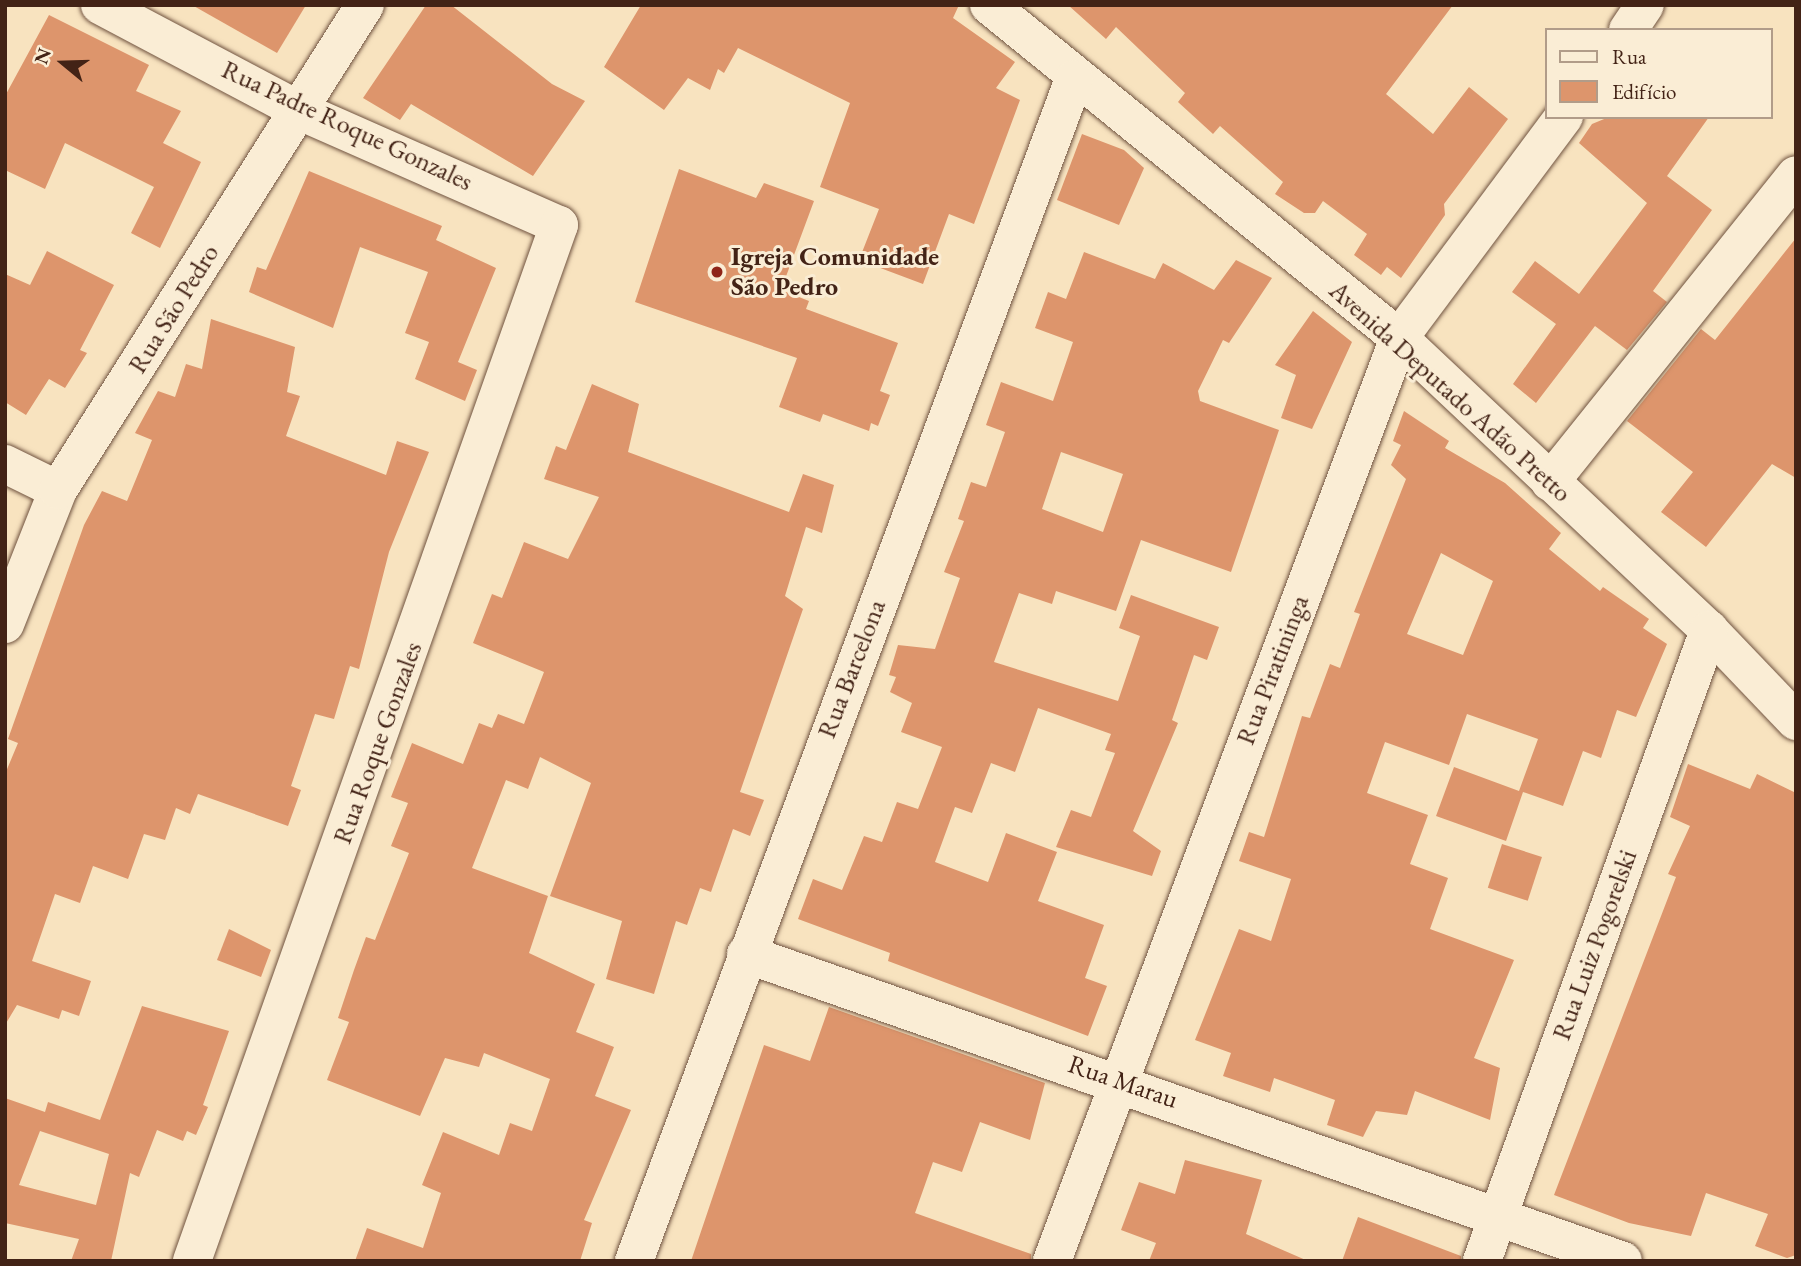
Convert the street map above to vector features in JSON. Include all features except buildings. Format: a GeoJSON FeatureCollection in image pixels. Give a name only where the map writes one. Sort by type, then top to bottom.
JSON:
{"type":"FeatureCollection","features":[{"type":"Feature","properties":{"kind":"street","name":"Rua Padre Roque Gonzales"},"geometry":{"type":"LineString","coordinates":[[100,5],[300,111],[559,225]]}},
{"type":"Feature","properties":{"kind":"street","name":"Rua São Pedro"},"geometry":{"type":"LineString","coordinates":[[5,624],[58,491],[365,5]]}},
{"type":"Feature","properties":{"kind":"street","name":"Avenida Deputado Adão Pretto"},"geometry":{"type":"LineString","coordinates":[[989,5],[1074,79],[1399,338],[1709,630],[1796,721]]}},
{"type":"Feature","properties":{"kind":"street"},"geometry":{"type":"LineString","coordinates":[[1629,28],[1645,5]]}},
{"type":"Feature","properties":{"kind":"street","name":"Rua Barcelona"},"geometry":{"type":"LineString","coordinates":[[634,1261],[746,954],[1074,79]]}},
{"type":"Feature","properties":{"kind":"street","name":"Rua Piratininga"},"geometry":{"type":"LineString","coordinates":[[1052,1261],[1118,1079],[1399,338],[1563,119]]}},
{"type":"Feature","properties":{"kind":"street"},"geometry":{"type":"LineString","coordinates":[[1550,482],[1796,176]]}},
{"type":"Feature","properties":{"kind":"street","name":"Rua Roque Gonzales"},"geometry":{"type":"LineString","coordinates":[[192,1261],[559,225]]}},
{"type":"Feature","properties":{"kind":"street"},"geometry":{"type":"LineString","coordinates":[[5,464],[58,491]]}},
{"type":"Feature","properties":{"kind":"street","name":"Rua Luiz Pogorelski"},"geometry":{"type":"LineString","coordinates":[[1482,1261],[1709,630]]}},
{"type":"Feature","properties":{"kind":"street","name":"Rua Marau"},"geometry":{"type":"LineString","coordinates":[[746,954],[1118,1079],[1623,1261]]}},
{"type":"Feature","properties":{"kind":"place","name":"Igreja Comunidade São Pedro"},"geometry":{"type":"Point","coordinates":[717,272]}}]}
